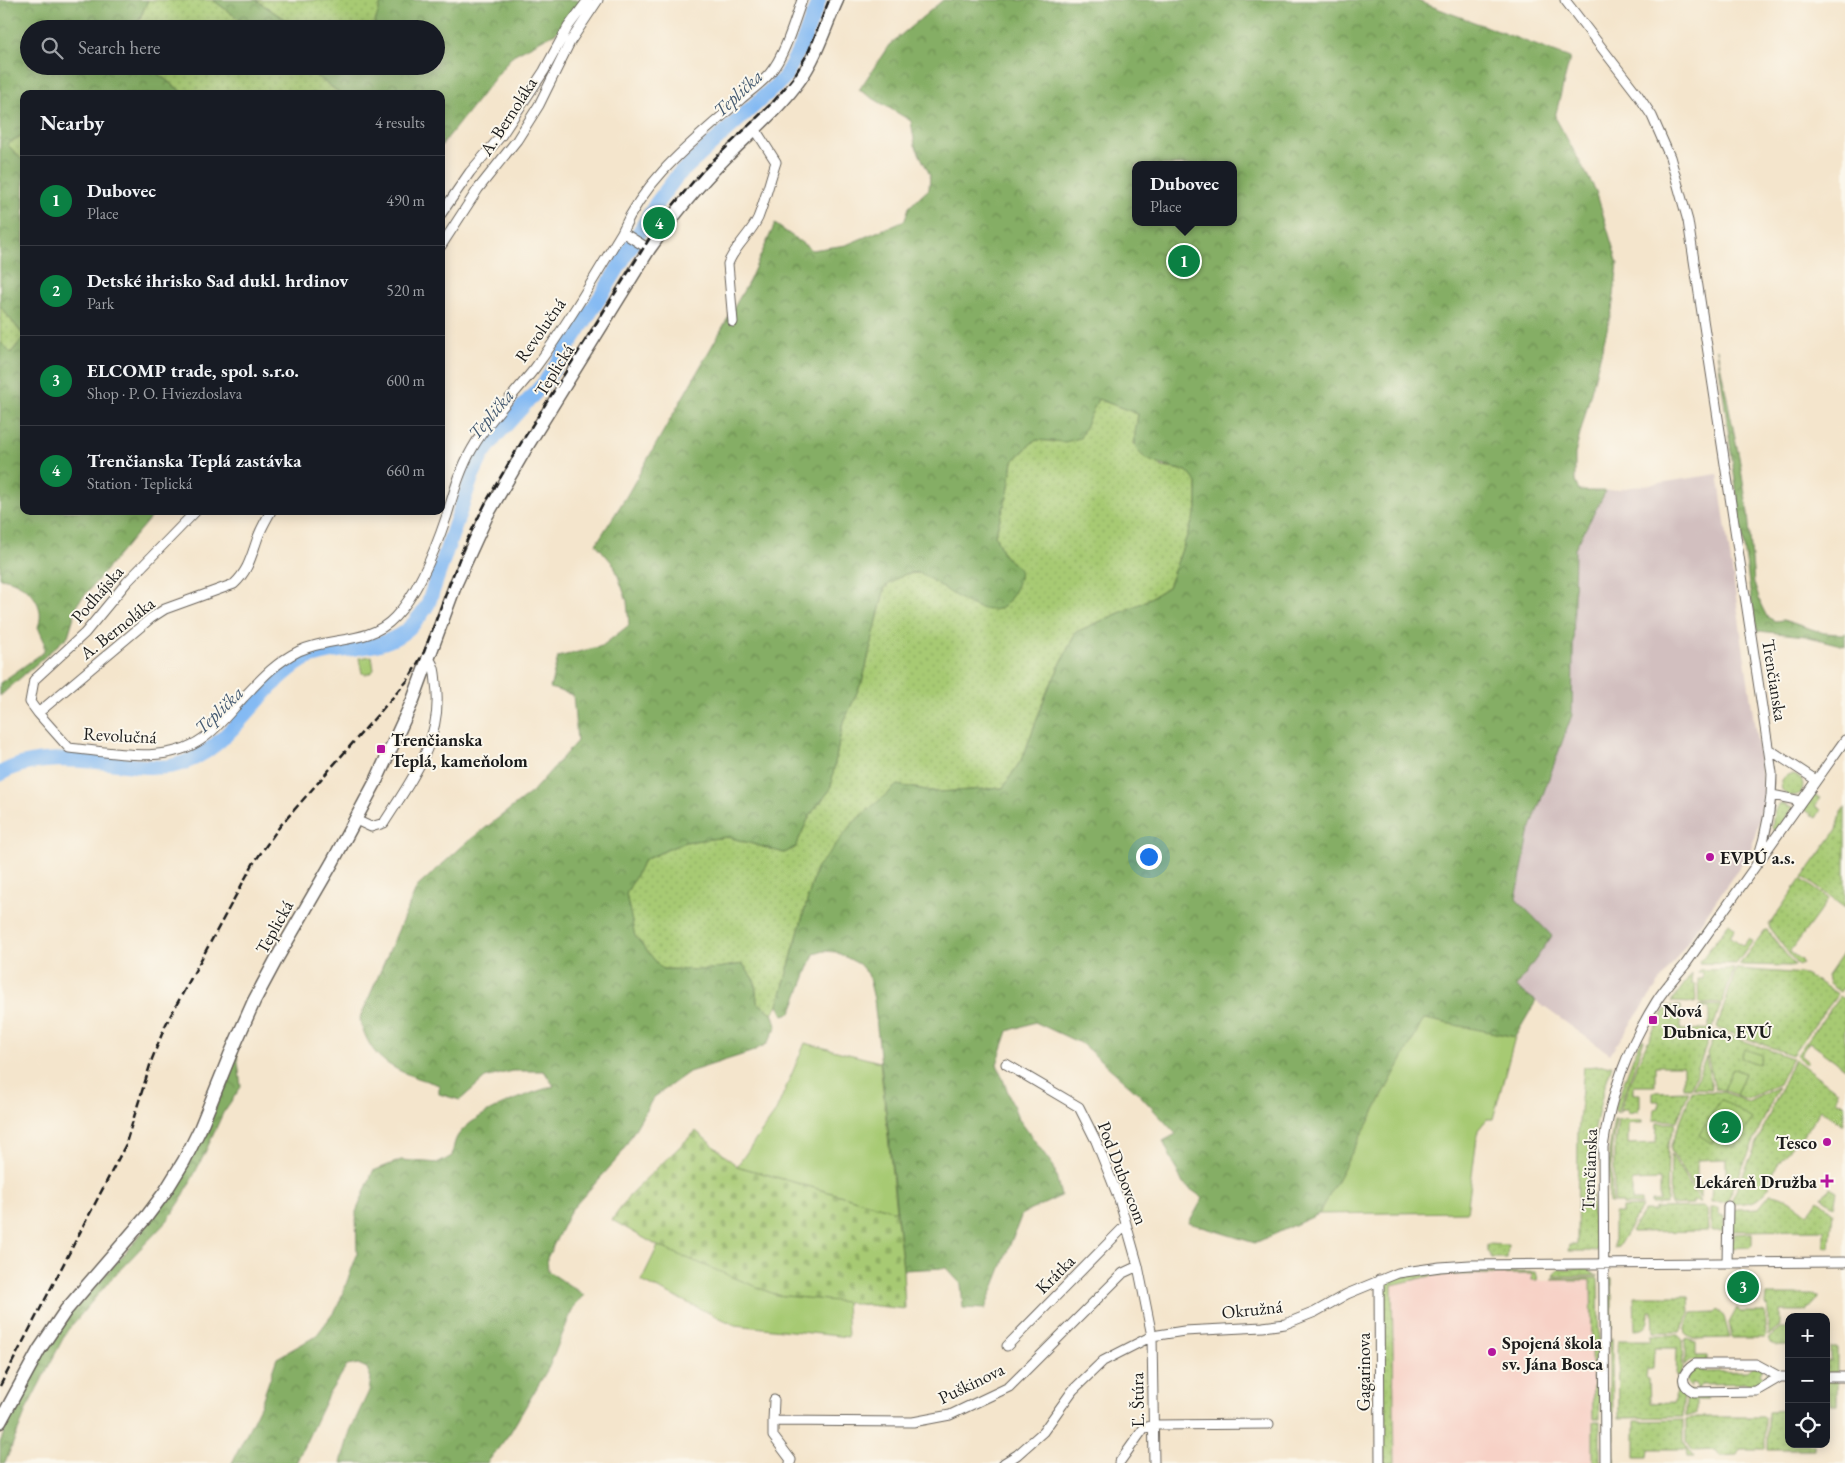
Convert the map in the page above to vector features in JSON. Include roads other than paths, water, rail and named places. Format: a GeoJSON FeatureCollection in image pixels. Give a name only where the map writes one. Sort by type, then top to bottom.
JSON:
{"type":"FeatureCollection","features":[{"type":"Feature","properties":{"kind":"main road","name":"Teplická"},"geometry":{"type":"LineString","coordinates":[[0,1422],[39,1350],[66,1310],[131,1235],[164,1192],[184,1161],[200,1129],[230,1055],[276,958],[356,820],[399,731],[456,583],[487,515],[527,446],[645,247],[695,189],[786,97],[802,76],[814,54],[837,0]]}},
{"type":"Feature","properties":{"kind":"street"},"geometry":{"type":"LineString","coordinates":[[445,208],[470,172],[501,136],[544,71],[568,27],[588,0]]}},
{"type":"Feature","properties":{"kind":"street","name":"A. Bernoláka"},"geometry":{"type":"LineString","coordinates":[[445,240],[478,189],[517,140],[538,105],[570,42],[598,0]]}},
{"type":"Feature","properties":{"kind":"street","name":"Revolučná"},"geometry":{"type":"LineString","coordinates":[[30,702],[69,748],[152,755],[169,754],[191,747],[204,738],[279,662],[300,650],[315,645],[372,634],[386,626],[401,609],[427,566],[447,516],[462,469],[473,447],[491,420],[534,369],[557,337],[624,234],[629,216],[646,190],[671,161],[770,73],[787,42],[802,0]]}},
{"type":"Feature","properties":{"kind":"street","name":"Trenčianska"},"geometry":{"type":"LineString","coordinates":[[1565,0],[1652,116],[1670,157],[1688,221],[1770,750],[1772,795],[1768,824],[1757,862]]}},
{"type":"Feature","properties":{"kind":"street"},"geometry":{"type":"LineString","coordinates":[[733,322],[728,264],[758,217],[776,162],[755,129]]}},
{"type":"Feature","properties":{"kind":"street"},"geometry":{"type":"LineString","coordinates":[[624,234],[645,247]]}},
{"type":"Feature","properties":{"kind":"street","name":"Podhájska"},"geometry":{"type":"LineString","coordinates":[[30,702],[34,680],[85,633],[127,582],[192,515]]}},
{"type":"Feature","properties":{"kind":"street","name":"A. Bernoláka"},"geometry":{"type":"LineString","coordinates":[[38,713],[151,618],[165,609],[234,584],[243,576],[250,561],[257,537],[269,515]]}},
{"type":"Feature","properties":{"kind":"street"},"geometry":{"type":"LineString","coordinates":[[356,820],[371,827],[384,823],[423,760],[430,742],[437,711],[437,687],[433,663],[428,658]]}},
{"type":"Feature","properties":{"kind":"street","name":"Trenčianska"},"geometry":{"type":"LineString","coordinates":[[1605,1463],[1603,1147],[1608,1115],[1616,1085],[1629,1053],[1657,1001],[1685,965],[1845,740]]}},
{"type":"Feature","properties":{"kind":"street"},"geometry":{"type":"LineString","coordinates":[[1770,750],[1816,780]]}},
{"type":"Feature","properties":{"kind":"street"},"geometry":{"type":"LineString","coordinates":[[1772,795],[1801,801]]}},
{"type":"Feature","properties":{"kind":"street","name":"Pod Dubovcom"},"geometry":{"type":"LineString","coordinates":[[1006,1064],[1079,1107],[1096,1141],[1119,1199],[1138,1266],[1152,1336]]}},
{"type":"Feature","properties":{"kind":"street"},"geometry":{"type":"LineString","coordinates":[[1727,1263],[1728,1206]]}},
{"type":"Feature","properties":{"kind":"street","name":"Krátka"},"geometry":{"type":"LineString","coordinates":[[1007,1346],[1126,1225]]}},
{"type":"Feature","properties":{"kind":"street","name":"Okružná"},"geometry":{"type":"LineString","coordinates":[[1004,1463],[1017,1455],[1044,1432],[1073,1390],[1103,1362],[1152,1336],[1184,1330],[1263,1328],[1285,1324],[1315,1312],[1346,1294],[1398,1273],[1440,1267],[1480,1265],[1845,1262]]}},
{"type":"Feature","properties":{"kind":"street","name":"Puškinova"},"geometry":{"type":"LineString","coordinates":[[773,1421],[913,1422],[950,1415],[1009,1387],[1123,1273],[1138,1266]]}},
{"type":"Feature","properties":{"kind":"street","name":"Gagarinova"},"geometry":{"type":"LineString","coordinates":[[1379,1280],[1380,1463]]}},
{"type":"Feature","properties":{"kind":"street","name":"Ľ. Štúra"},"geometry":{"type":"LineString","coordinates":[[1152,1336],[1154,1463]]}},
{"type":"Feature","properties":{"kind":"street"},"geometry":{"type":"LineString","coordinates":[[1695,1364],[1756,1364],[1784,1377],[1756,1391],[1694,1392],[1684,1384],[1687,1369],[1695,1364]]}},
{"type":"Feature","properties":{"kind":"street"},"geometry":{"type":"LineString","coordinates":[[1830,1377],[1845,1377]]}},
{"type":"Feature","properties":{"kind":"street"},"geometry":{"type":"LineString","coordinates":[[774,1400],[773,1436],[790,1460],[790,1463]]}},
{"type":"Feature","properties":{"kind":"street"},"geometry":{"type":"LineString","coordinates":[[1119,1463],[1144,1428],[1154,1425],[1270,1424]]}},
{"type":"Feature","properties":{"kind":"waterway","name":"Teplička"},"geometry":{"type":"LineString","coordinates":[[0,774],[14,767],[46,760],[81,760],[162,767],[172,766],[192,759],[226,735],[270,687],[303,660],[323,653],[389,641],[409,628],[419,618],[428,604],[472,476],[482,455],[496,436],[545,382],[606,288],[656,204],[677,176],[784,78],[801,47],[819,0]]}},
{"type":"Feature","properties":{"kind":"railway"},"geometry":{"type":"LineString","coordinates":[[0,1386],[125,1146],[152,1059],[166,1024],[253,864],[280,826],[408,680],[424,652],[464,546],[486,502],[511,459],[663,217],[703,170],[774,101],[793,78],[808,53],[829,0]]}},
{"type":"Feature","properties":{"kind":"place","name":"Trenčianska Teplá zastávka"},"geometry":{"type":"Point","coordinates":[659,223]}},
{"type":"Feature","properties":{"kind":"place","name":"Dubovec"},"geometry":{"type":"Point","coordinates":[1184,261]}},
{"type":"Feature","properties":{"kind":"place","name":"Trenčianska Teplá, kameňolom"},"geometry":{"type":"Point","coordinates":[381,749]}},
{"type":"Feature","properties":{"kind":"place","name":"EVPÚ a.s."},"geometry":{"type":"Point","coordinates":[1710,857]}},
{"type":"Feature","properties":{"kind":"place","name":"Nová Dubnica, EVÚ"},"geometry":{"type":"Point","coordinates":[1653,1020]}},
{"type":"Feature","properties":{"kind":"place","name":"Detské ihrisko Sad dukl. hrdinov"},"geometry":{"type":"Point","coordinates":[1725,1127]}},
{"type":"Feature","properties":{"kind":"place","name":"Tesco"},"geometry":{"type":"Point","coordinates":[1827,1142]}},
{"type":"Feature","properties":{"kind":"place","name":"Lekáreň Družba"},"geometry":{"type":"Point","coordinates":[1827,1181]}},
{"type":"Feature","properties":{"kind":"place","name":"ELCOMP trade, spol. s.r.o."},"geometry":{"type":"Point","coordinates":[1743,1287]}},
{"type":"Feature","properties":{"kind":"place","name":"Spojená škola sv. Jána Bosca"},"geometry":{"type":"Point","coordinates":[1492,1352]}}]}
